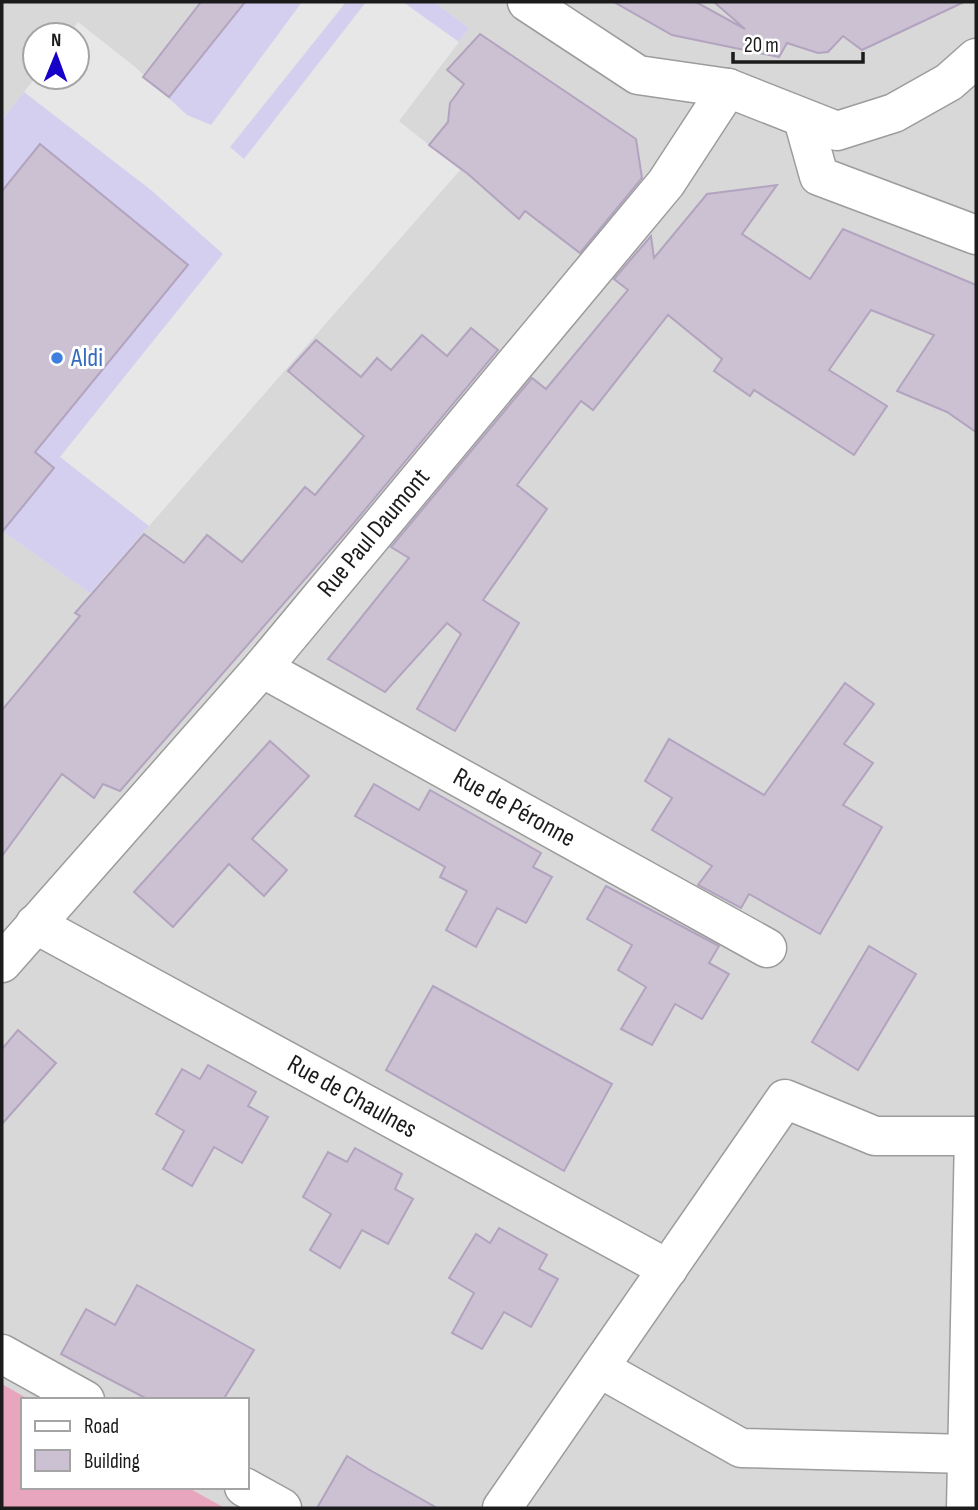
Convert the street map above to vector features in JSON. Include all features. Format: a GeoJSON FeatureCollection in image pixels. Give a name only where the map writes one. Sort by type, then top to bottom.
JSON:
{"type":"FeatureCollection","features":[{"type":"Feature","properties":{"kind":"street"},"geometry":{"type":"LineString","coordinates":[[527,2],[638,75],[728,88],[837,131],[894,113],[949,82],[976,58]]}},
{"type":"Feature","properties":{"kind":"street","name":"Rue Paul Daumont"},"geometry":{"type":"LineString","coordinates":[[2,963],[262,668],[666,183],[728,88]]}},
{"type":"Feature","properties":{"kind":"street"},"geometry":{"type":"LineString","coordinates":[[803,119],[818,176],[976,235]]}},
{"type":"Feature","properties":{"kind":"street","name":"Rue de Péronne"},"geometry":{"type":"LineString","coordinates":[[262,668],[767,948]]}},
{"type":"Feature","properties":{"kind":"street","name":"Rue de Chaulnes"},"geometry":{"type":"LineString","coordinates":[[36,924],[668,1269]]}},
{"type":"Feature","properties":{"kind":"street"},"geometry":{"type":"LineString","coordinates":[[502,1508],[785,1099],[875,1136],[974,1136],[966,1508]]}},
{"type":"Feature","properties":{"kind":"street"},"geometry":{"type":"LineString","coordinates":[[2,1354],[81,1398]]}},
{"type":"Feature","properties":{"kind":"street"},"geometry":{"type":"LineString","coordinates":[[599,1368],[741,1448],[967,1454]]}},
{"type":"Feature","properties":{"kind":"street"},"geometry":{"type":"LineString","coordinates":[[248,1489],[282,1508]]}},
{"type":"Feature","properties":{"kind":"shaded area"},"geometry":{"type":"Polygon","coordinates":[[[2,2],[245,2],[169,97],[91,33],[91,21],[21,21],[21,91],[25,91],[2,120],[2,2]]]}},
{"type":"Feature","properties":{"kind":"shaded area"},"geometry":{"type":"Polygon","coordinates":[[[245,2],[434,2],[469,28],[399,121],[460,170],[90,593],[2,531],[2,120],[25,91],[91,91],[91,33],[169,97],[245,2]]]}},
{"type":"Feature","properties":{"kind":"shaded area"},"geometry":{"type":"Polygon","coordinates":[[[302,2],[346,2],[230,147],[244,159],[366,2],[403,2],[459,42],[399,121],[460,170],[149,526],[60,457],[223,254],[151,190],[24,92],[91,91],[91,32],[134,66],[187,115],[211,125],[302,2]]]}},
{"type":"Feature","properties":{"kind":"shaded area"},"geometry":{"type":"Polygon","coordinates":[[[434,2],[976,2],[976,1508],[225,1508],[191,1489],[248,1489],[248,1398],[26,1398],[2,1384],[2,531],[90,593],[460,170],[399,121],[469,28],[434,2]]]}},
{"type":"Feature","properties":{"kind":"shaded area"},"geometry":{"type":"Polygon","coordinates":[[[2,1384],[26,1398],[21,1398],[21,1489],[191,1489],[225,1508],[2,1508],[2,1384]]]}},
{"type":"Feature","properties":{"kind":"building"},"geometry":{"type":"Polygon","coordinates":[[[201,2],[245,2],[169,97],[143,77],[201,2]]]}},
{"type":"Feature","properties":{"kind":"building"},"geometry":{"type":"Polygon","coordinates":[[[614,2],[696,2],[745,29],[714,2],[964,2],[862,50],[843,36],[828,52],[818,53],[787,43],[779,57],[672,35],[614,2]]]}},
{"type":"Feature","properties":{"kind":"building"},"geometry":{"type":"Polygon","coordinates":[[[480,34],[636,139],[642,178],[580,253],[525,211],[519,219],[468,174],[429,145],[448,122],[450,103],[464,84],[447,70],[480,34]]]}},
{"type":"Feature","properties":{"kind":"building","name":"Aldi"},"geometry":{"type":"Polygon","coordinates":[[[40,144],[188,265],[35,452],[54,468],[2,532],[2,191],[40,144]]]}},
{"type":"Feature","properties":{"kind":"building"},"geometry":{"type":"Polygon","coordinates":[[[777,185],[742,234],[810,279],[843,229],[976,285],[976,432],[947,412],[897,391],[934,335],[871,310],[829,370],[887,406],[854,455],[754,390],[750,396],[714,371],[722,359],[668,315],[593,410],[581,401],[517,485],[547,509],[483,600],[519,623],[455,731],[417,709],[461,634],[447,623],[385,692],[328,659],[409,558],[391,547],[532,378],[546,389],[628,290],[614,279],[651,236],[654,258],[707,194],[777,185]]]}},
{"type":"Feature","properties":{"kind":"building"},"geometry":{"type":"Polygon","coordinates":[[[471,328],[498,350],[353,524],[120,791],[103,784],[94,798],[62,774],[2,856],[2,710],[80,616],[75,613],[144,534],[184,563],[207,535],[242,562],[305,487],[315,495],[364,436],[288,371],[316,340],[361,377],[377,358],[391,370],[422,335],[447,356],[471,328]]]}},
{"type":"Feature","properties":{"kind":"building"},"geometry":{"type":"Polygon","coordinates":[[[845,683],[874,704],[844,744],[873,763],[843,805],[882,827],[820,934],[749,894],[741,908],[698,885],[712,866],[652,830],[672,798],[645,781],[669,739],[764,795],[845,683]]]}},
{"type":"Feature","properties":{"kind":"building"},"geometry":{"type":"Polygon","coordinates":[[[270,741],[309,776],[252,839],[287,870],[264,896],[229,864],[173,927],[134,892],[270,741]]]}},
{"type":"Feature","properties":{"kind":"building"},"geometry":{"type":"Polygon","coordinates":[[[374,784],[419,810],[430,790],[541,853],[533,867],[552,877],[526,923],[497,908],[476,947],[446,930],[467,891],[440,877],[445,867],[355,816],[374,784]]]}},
{"type":"Feature","properties":{"kind":"building"},"geometry":{"type":"Polygon","coordinates":[[[606,886],[719,946],[709,963],[729,974],[702,1019],[675,1004],[652,1045],[621,1029],[646,987],[618,970],[632,945],[587,919],[606,886]]]}},
{"type":"Feature","properties":{"kind":"building"},"geometry":{"type":"Polygon","coordinates":[[[869,946],[916,974],[858,1070],[812,1042],[869,946]]]}},
{"type":"Feature","properties":{"kind":"building"},"geometry":{"type":"Polygon","coordinates":[[[433,986],[612,1084],[564,1171],[386,1070],[433,986]]]}},
{"type":"Feature","properties":{"kind":"building"},"geometry":{"type":"Polygon","coordinates":[[[18,1030],[56,1063],[2,1124],[2,1049],[18,1030]]]}},
{"type":"Feature","properties":{"kind":"building"},"geometry":{"type":"Polygon","coordinates":[[[208,1065],[256,1092],[248,1106],[268,1117],[242,1163],[214,1147],[192,1186],[163,1169],[184,1131],[156,1114],[182,1069],[200,1079],[208,1065]]]}},
{"type":"Feature","properties":{"kind":"building"},"geometry":{"type":"Polygon","coordinates":[[[355,1148],[402,1174],[395,1189],[413,1199],[388,1244],[362,1230],[340,1268],[310,1250],[331,1214],[303,1197],[328,1152],[347,1162],[355,1148]]]}},
{"type":"Feature","properties":{"kind":"building"},"geometry":{"type":"Polygon","coordinates":[[[499,1228],[547,1255],[539,1269],[558,1279],[531,1327],[504,1312],[482,1349],[452,1333],[474,1293],[449,1278],[476,1234],[490,1243],[499,1228]]]}},
{"type":"Feature","properties":{"kind":"building"},"geometry":{"type":"Polygon","coordinates":[[[137,1285],[254,1350],[224,1398],[145,1398],[61,1354],[86,1309],[115,1325],[137,1285]]]}},
{"type":"Feature","properties":{"kind":"building"},"geometry":{"type":"Polygon","coordinates":[[[347,1456],[368,1469],[437,1508],[317,1508],[347,1456]]]}},
{"type":"Feature","properties":{"kind":"place","name":"Aldi"},"geometry":{"type":"Point","coordinates":[57,358]}}]}
